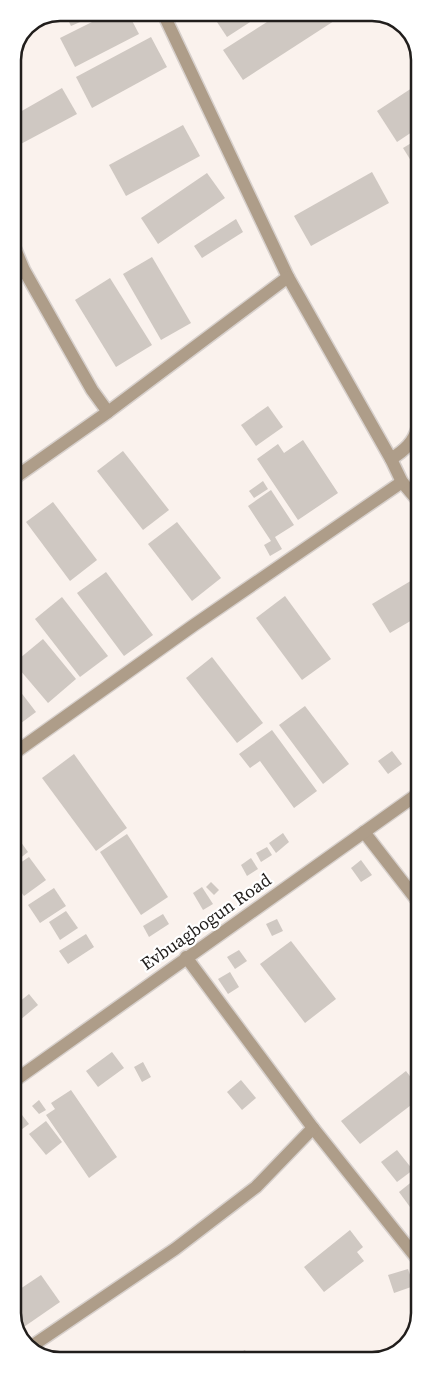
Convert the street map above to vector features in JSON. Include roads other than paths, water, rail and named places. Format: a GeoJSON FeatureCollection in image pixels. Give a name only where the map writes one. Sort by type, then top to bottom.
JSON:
{"type":"FeatureCollection","features":[{"type":"Feature","properties":{"kind":"street"},"geometry":{"type":"LineString","coordinates":[[167,21],[288,277],[391,459],[402,482],[411,493]]}},
{"type":"Feature","properties":{"kind":"street"},"geometry":{"type":"LineString","coordinates":[[21,261],[92,390],[108,412]]}},
{"type":"Feature","properties":{"kind":"street"},"geometry":{"type":"LineString","coordinates":[[21,474],[108,412],[288,277]]}},
{"type":"Feature","properties":{"kind":"street"},"geometry":{"type":"LineString","coordinates":[[391,459],[406,450],[411,442]]}},
{"type":"Feature","properties":{"kind":"street"},"geometry":{"type":"LineString","coordinates":[[21,748],[194,625],[402,482]]}},
{"type":"Feature","properties":{"kind":"street","name":"Evbuagbogun Road"},"geometry":{"type":"LineString","coordinates":[[21,1076],[411,799]]}},
{"type":"Feature","properties":{"kind":"street"},"geometry":{"type":"LineString","coordinates":[[364,832],[411,893]]}},
{"type":"Feature","properties":{"kind":"street"},"geometry":{"type":"LineString","coordinates":[[186,957],[313,1128],[411,1251]]}},
{"type":"Feature","properties":{"kind":"street"},"geometry":{"type":"LineString","coordinates":[[35,1343],[175,1249],[256,1187],[313,1128]]}}]}
